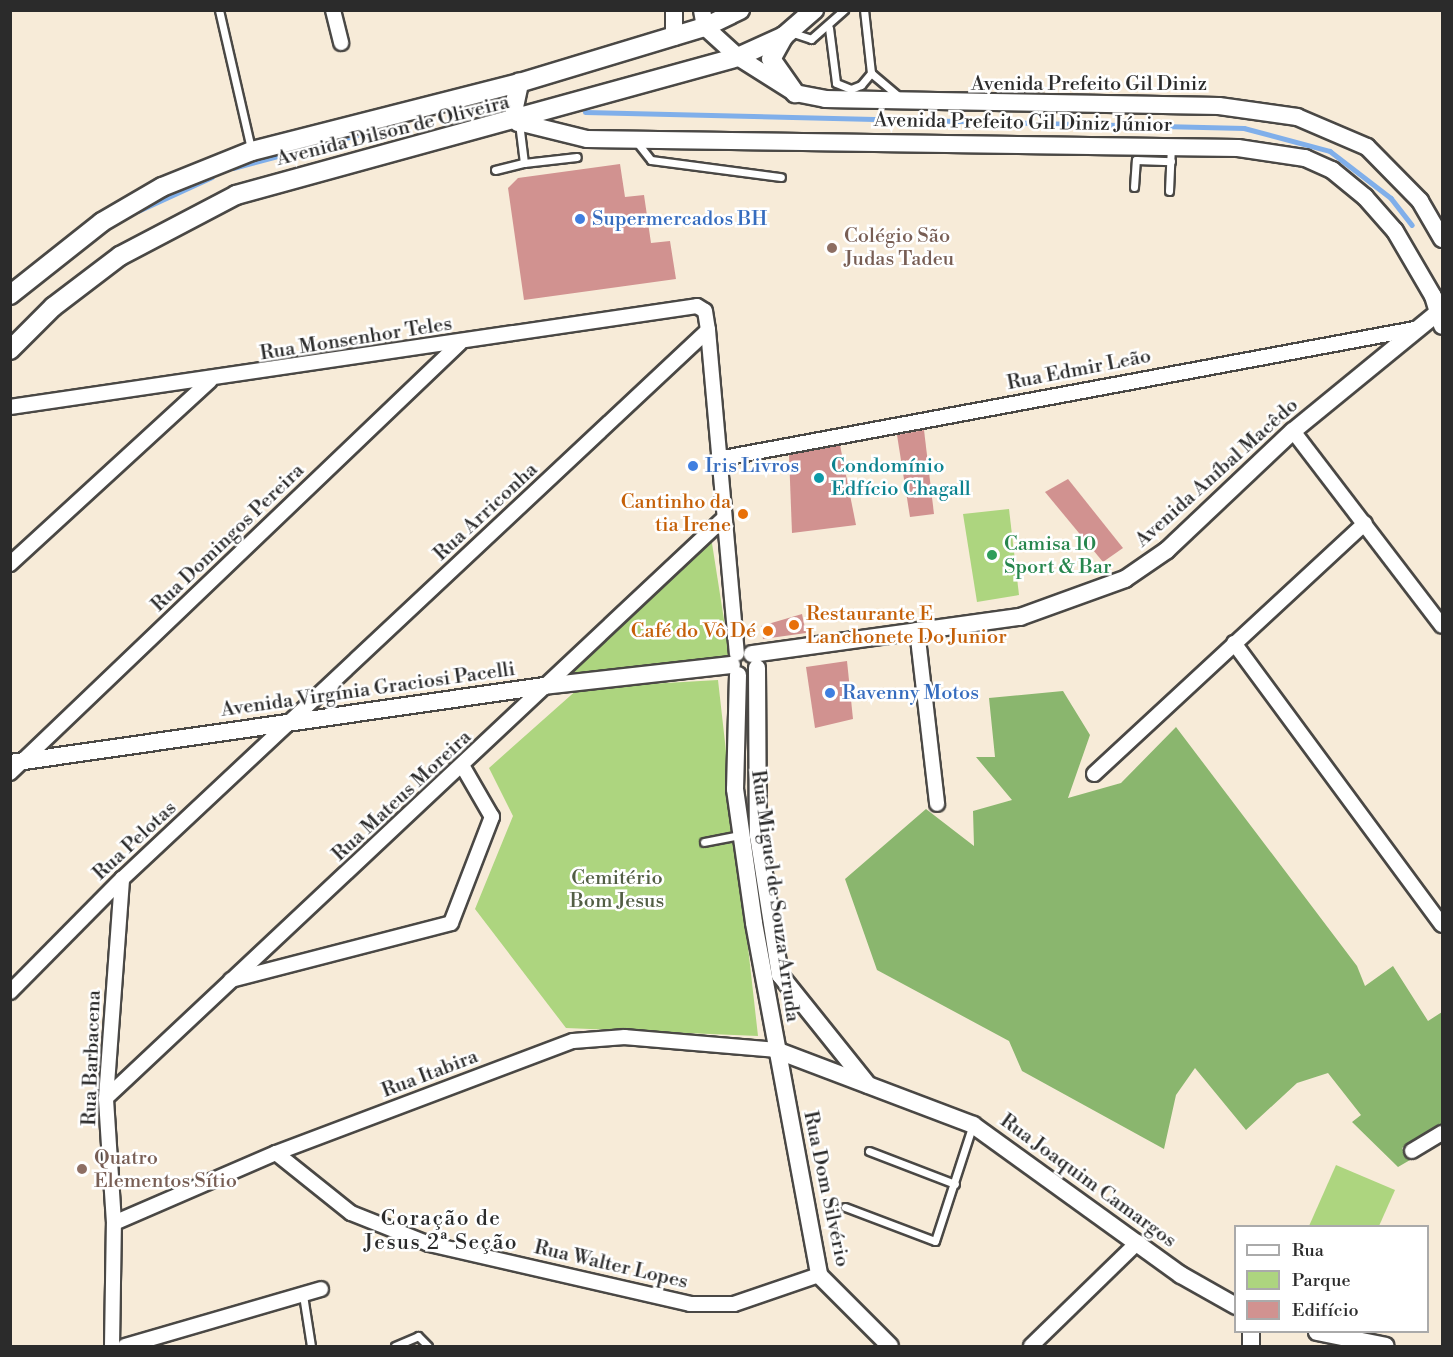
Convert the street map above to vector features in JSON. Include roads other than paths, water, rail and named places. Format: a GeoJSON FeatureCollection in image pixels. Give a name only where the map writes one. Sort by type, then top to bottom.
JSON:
{"type":"FeatureCollection","features":[{"type":"Feature","properties":{"kind":"main road","name":"Avenida Dilson de Oliveira"},"geometry":{"type":"LineString","coordinates":[[10,295],[102,222],[162,186],[252,151],[519,83],[674,37],[704,19],[740,10]]}},
{"type":"Feature","properties":{"kind":"main road","name":"Avenida Dilson de Oliveira"},"geometry":{"type":"LineString","coordinates":[[10,350],[53,307],[120,256],[236,195],[518,122],[738,57],[786,33],[814,10]]}},
{"type":"Feature","properties":{"kind":"main road"},"geometry":{"type":"LineString","coordinates":[[786,33],[771,59],[795,93]]}},
{"type":"Feature","properties":{"kind":"main road"},"geometry":{"type":"LineString","coordinates":[[518,122],[514,107],[519,83]]}},
{"type":"Feature","properties":{"kind":"street"},"geometry":{"type":"LineString","coordinates":[[333,10],[341,43]]}},
{"type":"Feature","properties":{"kind":"street"},"geometry":{"type":"LineString","coordinates":[[674,10],[674,37]]}},
{"type":"Feature","properties":{"kind":"street","name":"Avenida Prefeito Gil Diniz"},"geometry":{"type":"LineString","coordinates":[[704,19],[738,57],[795,93],[904,103],[1219,106],[1297,117],[1367,147],[1412,192],[1443,239]]}},
{"type":"Feature","properties":{"kind":"street","name":"Avenida Prefeito Gil Diniz Júnior"},"geometry":{"type":"LineString","coordinates":[[518,122],[587,139],[1171,154],[1278,153],[1332,170],[1365,196],[1395,231],[1441,316]]}},
{"type":"Feature","properties":{"kind":"street","name":"Rua Monsenhor Teles"},"geometry":{"type":"LineString","coordinates":[[10,407],[210,381],[697,306],[705,311]]}},
{"type":"Feature","properties":{"kind":"street","name":"Rua Miguel de Souza Arruda"},"geometry":{"type":"LineString","coordinates":[[705,311],[722,520],[745,664],[750,835],[776,1050]]}},
{"type":"Feature","properties":{"kind":"street","name":"Rua Edmir Leão"},"geometry":{"type":"LineString","coordinates":[[718,459],[1415,329],[1441,316]]}},
{"type":"Feature","properties":{"kind":"street","name":"Avenida Aníbal Macêdo"},"geometry":{"type":"LineString","coordinates":[[745,664],[778,654],[918,630],[1020,617],[1125,579],[1167,550],[1293,431],[1415,329]]}},
{"type":"Feature","properties":{"kind":"street","name":"Rua Arriconha"},"geometry":{"type":"LineString","coordinates":[[291,722],[708,330]]}},
{"type":"Feature","properties":{"kind":"street","name":"Rua Domingos Pereira"},"geometry":{"type":"LineString","coordinates":[[14,766],[460,343]]}},
{"type":"Feature","properties":{"kind":"street"},"geometry":{"type":"LineString","coordinates":[[10,564],[210,381]]}},
{"type":"Feature","properties":{"kind":"street"},"geometry":{"type":"LineString","coordinates":[[1293,431],[1443,626]]}},
{"type":"Feature","properties":{"kind":"street","name":"Rua Mateus Moreira"},"geometry":{"type":"LineString","coordinates":[[106,1098],[229,981],[463,767],[544,686],[722,520]]}},
{"type":"Feature","properties":{"kind":"street"},"geometry":{"type":"LineString","coordinates":[[1094,774],[1365,523]]}},
{"type":"Feature","properties":{"kind":"street"},"geometry":{"type":"LineString","coordinates":[[918,630],[937,804]]}},
{"type":"Feature","properties":{"kind":"street"},"geometry":{"type":"LineString","coordinates":[[1234,643],[1441,917]]}},
{"type":"Feature","properties":{"kind":"street","name":"Rua Miguel de Souza Arruda"},"geometry":{"type":"LineString","coordinates":[[745,664],[735,789],[750,835],[780,975],[869,1086]]}},
{"type":"Feature","properties":{"kind":"street","name":"Avenida Virgínia Graciosi Pacelli"},"geometry":{"type":"LineString","coordinates":[[14,766],[291,722],[544,686],[745,664]]}},
{"type":"Feature","properties":{"kind":"street","name":"Rua Pelotas"},"geometry":{"type":"LineString","coordinates":[[10,992],[122,879],[291,722]]}},
{"type":"Feature","properties":{"kind":"street"},"geometry":{"type":"LineString","coordinates":[[229,981],[451,923],[492,817],[463,767]]}},
{"type":"Feature","properties":{"kind":"street","name":"Rua Barbacena"},"geometry":{"type":"LineString","coordinates":[[112,1347],[114,1223],[106,1098],[122,879]]}},
{"type":"Feature","properties":{"kind":"street","name":"Rua Itabira"},"geometry":{"type":"LineString","coordinates":[[114,1223],[276,1153],[573,1041],[625,1037],[776,1050]]}},
{"type":"Feature","properties":{"kind":"street","name":"Rua Joaquim Camargos"},"geometry":{"type":"LineString","coordinates":[[776,1050],[869,1086],[971,1131],[1138,1242],[1181,1275],[1234,1304]]}},
{"type":"Feature","properties":{"kind":"street","name":"Rua Dom Silvério"},"geometry":{"type":"LineString","coordinates":[[776,1050],[819,1275],[890,1347]]}},
{"type":"Feature","properties":{"kind":"street"},"geometry":{"type":"LineString","coordinates":[[1412,1151],[1443,1133]]}},
{"type":"Feature","properties":{"kind":"street","name":"Rua Walter Lopes"},"geometry":{"type":"LineString","coordinates":[[276,1153],[351,1213],[429,1244],[690,1304],[734,1304],[819,1275]]}},
{"type":"Feature","properties":{"kind":"street"},"geometry":{"type":"LineString","coordinates":[[1032,1347],[1138,1242]]}},
{"type":"Feature","properties":{"kind":"street"},"geometry":{"type":"LineString","coordinates":[[125,1347],[321,1290]]}},
{"type":"Feature","properties":{"kind":"street"},"geometry":{"type":"LineString","coordinates":[[1322,1333],[1386,1347]]}},
{"type":"Feature","properties":{"kind":"lane"},"geometry":{"type":"LineString","coordinates":[[219,10],[252,151]]}},
{"type":"Feature","properties":{"kind":"lane"},"geometry":{"type":"LineString","coordinates":[[786,33],[811,39],[828,28],[844,10]]}},
{"type":"Feature","properties":{"kind":"lane"},"geometry":{"type":"LineString","coordinates":[[864,10],[871,73]]}},
{"type":"Feature","properties":{"kind":"lane"},"geometry":{"type":"LineString","coordinates":[[828,28],[836,83],[851,89],[871,73]]}},
{"type":"Feature","properties":{"kind":"lane"},"geometry":{"type":"LineString","coordinates":[[871,73],[894,87],[904,103]]}},
{"type":"Feature","properties":{"kind":"lane"},"geometry":{"type":"LineString","coordinates":[[518,122],[524,163]]}},
{"type":"Feature","properties":{"kind":"lane"},"geometry":{"type":"LineString","coordinates":[[635,139],[651,160],[781,177]]}},
{"type":"Feature","properties":{"kind":"lane"},"geometry":{"type":"LineString","coordinates":[[1134,187],[1136,160],[1171,154],[1169,190]]}},
{"type":"Feature","properties":{"kind":"lane"},"geometry":{"type":"LineString","coordinates":[[495,170],[524,163],[578,157]]}},
{"type":"Feature","properties":{"kind":"lane"},"geometry":{"type":"LineString","coordinates":[[704,842],[750,835]]}},
{"type":"Feature","properties":{"kind":"lane"},"geometry":{"type":"LineString","coordinates":[[845,1207],[935,1241],[971,1131]]}},
{"type":"Feature","properties":{"kind":"lane"},"geometry":{"type":"LineString","coordinates":[[869,1151],[955,1184]]}},
{"type":"Feature","properties":{"kind":"lane"},"geometry":{"type":"LineString","coordinates":[[303,1295],[311,1347]]}},
{"type":"Feature","properties":{"kind":"lane"},"geometry":{"type":"LineString","coordinates":[[395,1347],[418,1336],[428,1347]]}},
{"type":"Feature","properties":{"kind":"waterway"},"geometry":{"type":"LineString","coordinates":[[585,112],[1244,128],[1330,151],[1391,198],[1412,225]]}},
{"type":"Feature","properties":{"kind":"waterway"},"geometry":{"type":"LineString","coordinates":[[233,168],[396,125]]}},
{"type":"Feature","properties":{"kind":"waterway"},"geometry":{"type":"LineString","coordinates":[[138,211],[212,177]]}},
{"type":"Feature","properties":{"kind":"place","name":"Supermercados BH"},"geometry":{"type":"Point","coordinates":[580,219]}},
{"type":"Feature","properties":{"kind":"place","name":"Colégio São Judas Tadeu"},"geometry":{"type":"Point","coordinates":[832,248]}},
{"type":"Feature","properties":{"kind":"place","name":"Iris Livros"},"geometry":{"type":"Point","coordinates":[693,466]}},
{"type":"Feature","properties":{"kind":"place","name":"Condomínio Edfício Chagall"},"geometry":{"type":"Point","coordinates":[819,478]}},
{"type":"Feature","properties":{"kind":"place","name":"Cantinho da tia Irene"},"geometry":{"type":"Point","coordinates":[743,514]}},
{"type":"Feature","properties":{"kind":"place","name":"Camisa 10 Sport & Bar"},"geometry":{"type":"Point","coordinates":[992,555]}},
{"type":"Feature","properties":{"kind":"place","name":"Restaurante E Lanchonete Do Junior"},"geometry":{"type":"Point","coordinates":[794,625]}},
{"type":"Feature","properties":{"kind":"place","name":"Café do Vô Dé"},"geometry":{"type":"Point","coordinates":[768,631]}},
{"type":"Feature","properties":{"kind":"place","name":"Ravenny Motos"},"geometry":{"type":"Point","coordinates":[830,693]}},
{"type":"Feature","properties":{"kind":"place","name":"Quatro Elementos Sítio"},"geometry":{"type":"Point","coordinates":[82,1169]}},
{"type":"Feature","properties":{"kind":"district","name":"Coração de Jesus 2ª Seção"},"geometry":{"type":"Point","coordinates":[441,1231]}},
{"type":"Feature","properties":{"kind":"park label","name":"Cemitério Bom Jesus"},"geometry":{"type":"Point","coordinates":[617,890]}}]}
